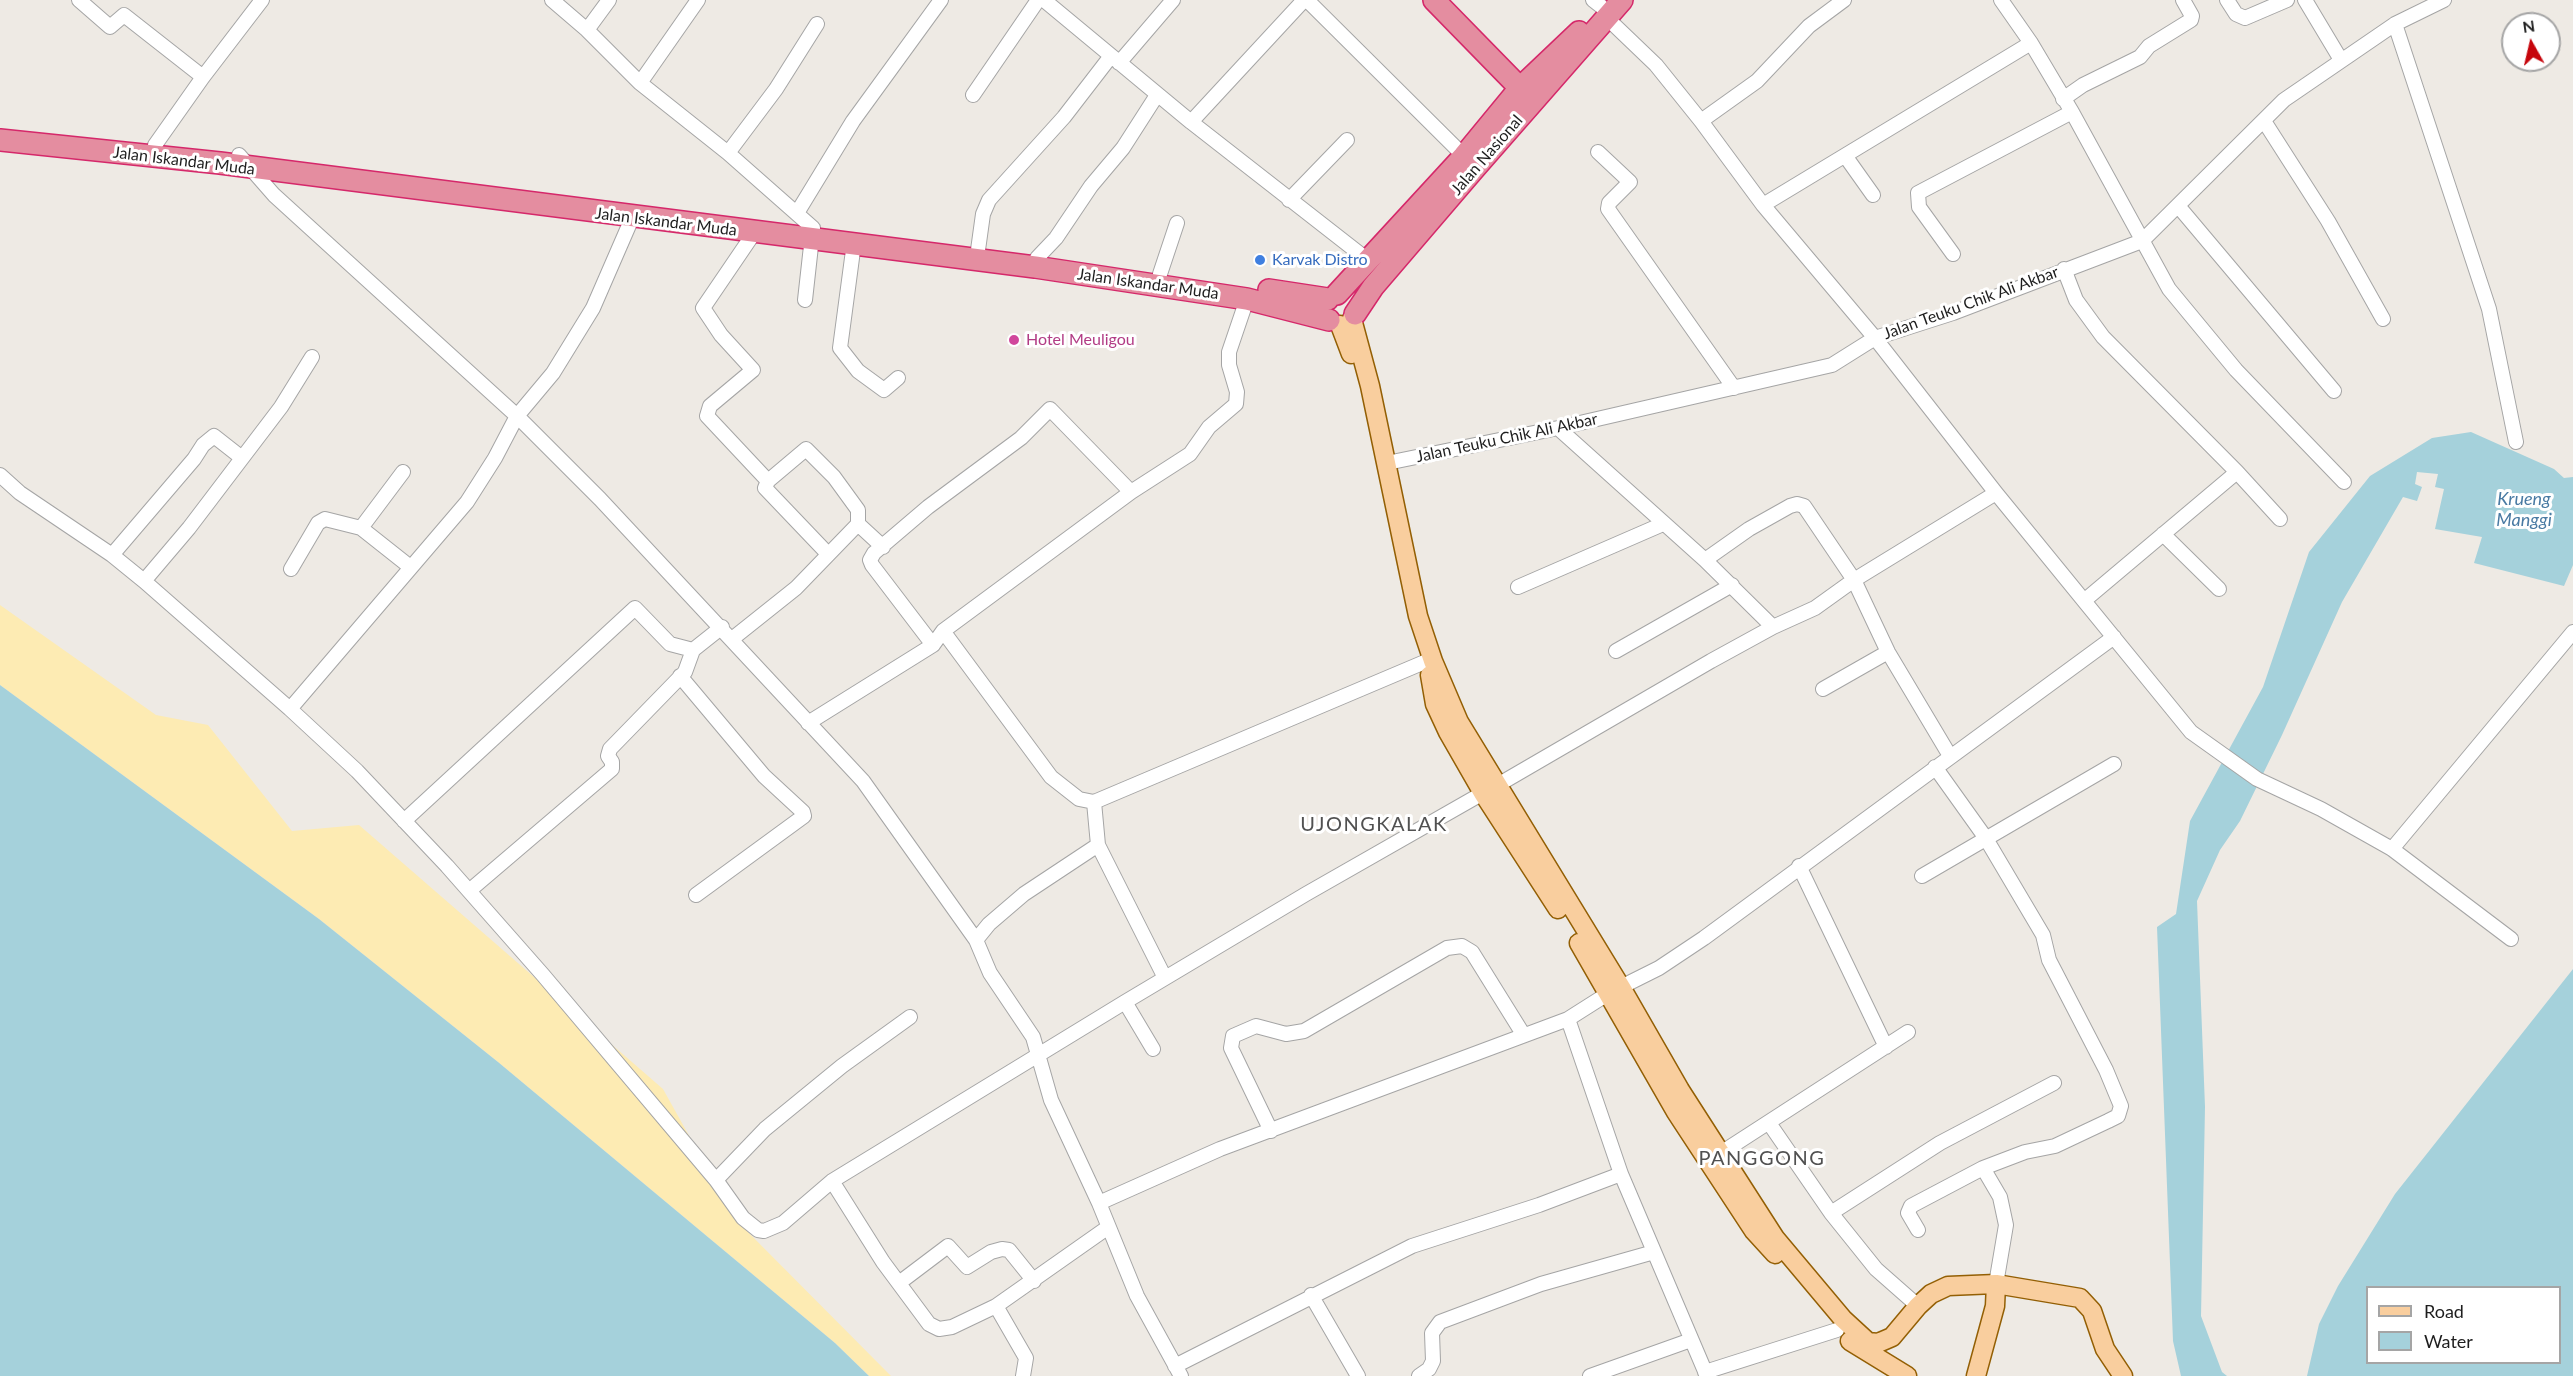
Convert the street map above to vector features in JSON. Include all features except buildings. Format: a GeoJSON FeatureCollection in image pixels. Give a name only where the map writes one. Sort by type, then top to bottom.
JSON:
{"type":"FeatureCollection","features":[{"type":"Feature","properties":{"kind":"highway"},"geometry":{"type":"LineString","coordinates":[[1434,0],[1520,88]]}},
{"type":"Feature","properties":{"kind":"highway","name":"Jalan Nasional"},"geometry":{"type":"LineString","coordinates":[[1333,296],[1369,261],[1464,156],[1520,88],[1594,20],[1622,0]]}},
{"type":"Feature","properties":{"kind":"highway","name":"Jalan Nasional"},"geometry":{"type":"LineString","coordinates":[[1344,320],[1475,168],[1594,20]]}},
{"type":"Feature","properties":{"kind":"highway","name":"Jalan Iskandar Muda"},"geometry":{"type":"LineString","coordinates":[[0,127],[48,139],[245,162],[754,233],[812,233],[854,243],[1247,299],[1344,320]]}},
{"type":"Feature","properties":{"kind":"highway","name":"Jalan Iskandar Muda"},"geometry":{"type":"LineString","coordinates":[[0,140],[48,139]]}},
{"type":"Feature","properties":{"kind":"highway","name":"Jalan Iskandar Muda"},"geometry":{"type":"LineString","coordinates":[[72,142],[156,145],[245,162],[277,162],[812,233],[978,250],[1333,296]]}},
{"type":"Feature","properties":{"kind":"highway"},"geometry":{"type":"LineString","coordinates":[[1333,296],[1349,297],[1353,302],[1344,320],[1324,309],[1333,296]]}},
{"type":"Feature","properties":{"kind":"main road"},"geometry":{"type":"LineString","coordinates":[[1344,320],[1388,463],[1413,596],[1426,643],[1490,790]]}},
{"type":"Feature","properties":{"kind":"main road"},"geometry":{"type":"LineString","coordinates":[[1344,320],[1411,633],[1416,651],[1427,661],[1435,704],[1441,720],[1490,790],[1615,991],[1775,1238],[1808,1279],[1864,1340],[1878,1343],[1886,1341],[1931,1294],[1948,1286],[1996,1284],[2080,1298],[2092,1311],[2105,1349],[2123,1376]]}},
{"type":"Feature","properties":{"kind":"main road"},"geometry":{"type":"LineString","coordinates":[[1615,991],[1676,1112],[1754,1231],[1837,1330],[1872,1357],[1907,1376]]}},
{"type":"Feature","properties":{"kind":"main road"},"geometry":{"type":"LineString","coordinates":[[1976,1376],[1995,1306],[1996,1284]]}},
{"type":"Feature","properties":{"kind":"street"},"geometry":{"type":"LineString","coordinates":[[79,0],[110,27],[124,15],[203,77]]}},
{"type":"Feature","properties":{"kind":"street"},"geometry":{"type":"LineString","coordinates":[[156,145],[203,77],[262,0]]}},
{"type":"Feature","properties":{"kind":"street"},"geometry":{"type":"LineString","coordinates":[[552,0],[587,30],[640,83],[728,153],[797,213],[812,233],[805,300]]}},
{"type":"Feature","properties":{"kind":"street"},"geometry":{"type":"LineString","coordinates":[[587,30],[609,0]]}},
{"type":"Feature","properties":{"kind":"street"},"geometry":{"type":"LineString","coordinates":[[640,83],[698,0]]}},
{"type":"Feature","properties":{"kind":"street"},"geometry":{"type":"LineString","coordinates":[[797,213],[853,121],[941,0]]}},
{"type":"Feature","properties":{"kind":"street"},"geometry":{"type":"LineString","coordinates":[[973,95],[1038,0]]}},
{"type":"Feature","properties":{"kind":"street"},"geometry":{"type":"LineString","coordinates":[[1044,0],[1157,95],[1288,200],[1369,261]]}},
{"type":"Feature","properties":{"kind":"street"},"geometry":{"type":"LineString","coordinates":[[978,250],[983,214],[989,200],[1115,59],[1173,0]]}},
{"type":"Feature","properties":{"kind":"street"},"geometry":{"type":"LineString","coordinates":[[1191,122],[1305,0],[1464,156]]}},
{"type":"Feature","properties":{"kind":"street"},"geometry":{"type":"LineString","coordinates":[[1701,121],[1757,81],[1809,26],[1844,0]]}},
{"type":"Feature","properties":{"kind":"street"},"geometry":{"type":"LineString","coordinates":[[2063,99],[2083,85],[2140,57],[2149,46],[2191,20],[2192,16],[2183,0]]}},
{"type":"Feature","properties":{"kind":"street"},"geometry":{"type":"LineString","coordinates":[[2227,0],[2236,15],[2245,18],[2288,0]]}},
{"type":"Feature","properties":{"kind":"street"},"geometry":{"type":"LineString","coordinates":[[2305,0],[2341,60]]}},
{"type":"Feature","properties":{"kind":"street","name":"Jalan Teuku Chik Ali Akbar"},"geometry":{"type":"LineString","coordinates":[[1388,463],[1558,428],[1832,365],[1875,338],[1953,313],[2142,241],[2179,207],[2284,100],[2395,24],[2445,0]]}},
{"type":"Feature","properties":{"kind":"street"},"geometry":{"type":"LineString","coordinates":[[2007,2],[2072,112],[2169,289],[2236,370],[2344,482]]}},
{"type":"Feature","properties":{"kind":"street"},"geometry":{"type":"LineString","coordinates":[[1594,20],[1656,65],[1763,205],[1875,338],[1995,493],[2085,600],[2177,717],[2205,744],[2257,779],[2320,809],[2392,849],[2511,939]]}},
{"type":"Feature","properties":{"kind":"street"},"geometry":{"type":"LineString","coordinates":[[728,153],[776,89],[817,24]]}},
{"type":"Feature","properties":{"kind":"street"},"geometry":{"type":"LineString","coordinates":[[2395,24],[2489,309],[2516,442]]}},
{"type":"Feature","properties":{"kind":"street"},"geometry":{"type":"LineString","coordinates":[[1763,205],[1846,157],[2031,43]]}},
{"type":"Feature","properties":{"kind":"street"},"geometry":{"type":"LineString","coordinates":[[1037,258],[1056,238],[1091,186],[1123,148],[1157,95]]}},
{"type":"Feature","properties":{"kind":"street"},"geometry":{"type":"LineString","coordinates":[[1953,254],[1919,207],[1918,193],[2072,112]]}},
{"type":"Feature","properties":{"kind":"street"},"geometry":{"type":"LineString","coordinates":[[2264,121],[2328,221],[2383,319]]}},
{"type":"Feature","properties":{"kind":"street"},"geometry":{"type":"LineString","coordinates":[[1288,200],[1347,140]]}},
{"type":"Feature","properties":{"kind":"street"},"geometry":{"type":"LineString","coordinates":[[1598,152],[1630,183],[1608,204],[1608,209],[1734,388]]}},
{"type":"Feature","properties":{"kind":"street"},"geometry":{"type":"LineString","coordinates":[[1846,157],[1873,195]]}},
{"type":"Feature","properties":{"kind":"street"},"geometry":{"type":"LineString","coordinates":[[245,162],[274,195],[517,416],[722,627],[863,781],[976,940],[990,973],[1033,1037],[1051,1100],[1099,1203],[1107,1228],[1137,1296],[1178,1371],[1311,1295],[1412,1246],[1621,1174]]}},
{"type":"Feature","properties":{"kind":"street"},"geometry":{"type":"LineString","coordinates":[[2179,207],[2334,391]]}},
{"type":"Feature","properties":{"kind":"street"},"geometry":{"type":"LineString","coordinates":[[290,709],[409,566],[467,502],[495,458],[517,416],[553,373],[593,308],[633,216]]}},
{"type":"Feature","properties":{"kind":"street"},"geometry":{"type":"LineString","coordinates":[[1160,274],[1177,224]]}},
{"type":"Feature","properties":{"kind":"street"},"geometry":{"type":"LineString","coordinates":[[754,233],[703,308],[721,335],[753,370],[710,406],[707,416],[768,481]]}},
{"type":"Feature","properties":{"kind":"street"},"geometry":{"type":"LineString","coordinates":[[854,243],[840,348],[858,371],[884,390],[898,378]]}},
{"type":"Feature","properties":{"kind":"street"},"geometry":{"type":"LineString","coordinates":[[2064,269],[2076,300],[2103,337],[2237,472],[2280,519]]}},
{"type":"Feature","properties":{"kind":"street"},"geometry":{"type":"LineString","coordinates":[[808,723],[933,645],[943,631],[1131,492],[1190,454],[1209,427],[1236,404],[1237,392],[1229,365],[1228,352],[1247,299]]}},
{"type":"Feature","properties":{"kind":"street"},"geometry":{"type":"LineString","coordinates":[[144,581],[189,528],[242,458],[295,387],[312,357]]}},
{"type":"Feature","properties":{"kind":"street"},"geometry":{"type":"LineString","coordinates":[[933,645],[870,560],[874,553],[928,507],[1021,438],[1050,409],[1131,492]]}},
{"type":"Feature","properties":{"kind":"street"},"geometry":{"type":"LineString","coordinates":[[1558,428],[1706,560],[1773,627]]}},
{"type":"Feature","properties":{"kind":"street"},"geometry":{"type":"LineString","coordinates":[[112,555],[194,459],[203,445],[214,436],[242,458]]}},
{"type":"Feature","properties":{"kind":"street"},"geometry":{"type":"LineString","coordinates":[[732,639],[796,588],[858,524],[858,510],[834,477],[806,449],[768,481],[765,488],[828,554]]}},
{"type":"Feature","properties":{"kind":"street"},"geometry":{"type":"LineString","coordinates":[[361,528],[403,472]]}},
{"type":"Feature","properties":{"kind":"street"},"geometry":{"type":"LineString","coordinates":[[2085,600],[2237,472]]}},
{"type":"Feature","properties":{"kind":"street"},"geometry":{"type":"LineString","coordinates":[[0,475],[20,493],[112,555],[144,581],[357,771],[469,891],[543,975],[716,1180],[743,1218],[758,1230],[764,1231],[783,1223],[832,1181],[1165,978],[1773,627],[1815,608],[1854,580],[1995,493]]}},
{"type":"Feature","properties":{"kind":"street"},"geometry":{"type":"LineString","coordinates":[[1706,560],[1749,529],[1790,506],[1800,504],[1806,508],[1854,580],[1888,652],[1950,756]]}},
{"type":"Feature","properties":{"kind":"street"},"geometry":{"type":"LineString","coordinates":[[291,569],[322,519],[361,528],[409,566]]}},
{"type":"Feature","properties":{"kind":"street"},"geometry":{"type":"LineString","coordinates":[[858,524],[883,547]]}},
{"type":"Feature","properties":{"kind":"street"},"geometry":{"type":"LineString","coordinates":[[1518,587],[1663,524]]}},
{"type":"Feature","properties":{"kind":"street"},"geometry":{"type":"LineString","coordinates":[[2163,534],[2219,589]]}},
{"type":"Feature","properties":{"kind":"street"},"geometry":{"type":"LineString","coordinates":[[1616,651],[1732,585]]}},
{"type":"Feature","properties":{"kind":"street"},"geometry":{"type":"LineString","coordinates":[[404,821],[635,608],[669,644],[693,650]]}},
{"type":"Feature","properties":{"kind":"street"},"geometry":{"type":"LineString","coordinates":[[469,891],[612,769],[612,762],[608,756],[610,749],[683,674],[693,650],[722,627]]}},
{"type":"Feature","properties":{"kind":"street"},"geometry":{"type":"LineString","coordinates":[[943,631],[1051,777],[1079,799],[1094,802],[1427,661]]}},
{"type":"Feature","properties":{"kind":"street"},"geometry":{"type":"LineString","coordinates":[[2392,849],[2573,632]]}},
{"type":"Feature","properties":{"kind":"street"},"geometry":{"type":"LineString","coordinates":[[1099,1203],[1220,1149],[1522,1034],[1568,1019],[1704,938],[1799,866],[2114,637]]}},
{"type":"Feature","properties":{"kind":"street"},"geometry":{"type":"LineString","coordinates":[[1823,689],[1888,652]]}},
{"type":"Feature","properties":{"kind":"street"},"geometry":{"type":"LineString","coordinates":[[683,674],[764,776],[803,812],[804,816],[696,895]]}},
{"type":"Feature","properties":{"kind":"street"},"geometry":{"type":"LineString","coordinates":[[1922,876],[1985,837],[2114,764]]}},
{"type":"Feature","properties":{"kind":"street"},"geometry":{"type":"LineString","coordinates":[[1918,1230],[1908,1214],[1908,1209],[1983,1168],[2025,1152],[2055,1146],[2118,1116],[2121,1106],[2106,1070],[2049,960],[2043,935],[1985,837],[1935,767]]}},
{"type":"Feature","properties":{"kind":"street"},"geometry":{"type":"LineString","coordinates":[[1094,802],[1098,845],[1165,978]]}},
{"type":"Feature","properties":{"kind":"street"},"geometry":{"type":"LineString","coordinates":[[976,940],[989,924],[1024,894],[1098,845]]}},
{"type":"Feature","properties":{"kind":"street"},"geometry":{"type":"LineString","coordinates":[[1799,866],[1886,1047]]}},
{"type":"Feature","properties":{"kind":"street"},"geometry":{"type":"LineString","coordinates":[[1271,1131],[1233,1054],[1230,1043],[1233,1036],[1256,1026],[1286,1034],[1304,1031],[1447,948],[1462,946],[1472,952],[1522,1034]]}},
{"type":"Feature","properties":{"kind":"street"},"geometry":{"type":"LineString","coordinates":[[1125,1002],[1153,1049]]}},
{"type":"Feature","properties":{"kind":"street"},"geometry":{"type":"LineString","coordinates":[[716,1180],[765,1129],[842,1066],[910,1017]]}},
{"type":"Feature","properties":{"kind":"street"},"geometry":{"type":"LineString","coordinates":[[1568,1019],[1621,1174],[1706,1374],[1837,1330]]}},
{"type":"Feature","properties":{"kind":"street"},"geometry":{"type":"LineString","coordinates":[[1721,1153],[1908,1032]]}},
{"type":"Feature","properties":{"kind":"street"},"geometry":{"type":"LineString","coordinates":[[1832,1213],[1940,1143],[2054,1083]]}},
{"type":"Feature","properties":{"kind":"street"},"geometry":{"type":"LineString","coordinates":[[1769,1122],[1832,1213],[1876,1269],[1918,1306]]}},
{"type":"Feature","properties":{"kind":"street"},"geometry":{"type":"LineString","coordinates":[[1983,1168],[2000,1197],[2006,1226],[1996,1284]]}},
{"type":"Feature","properties":{"kind":"street"},"geometry":{"type":"LineString","coordinates":[[832,1181],[928,1324],[939,1329],[951,1327],[996,1306],[1107,1228]]}},
{"type":"Feature","properties":{"kind":"street"},"geometry":{"type":"LineString","coordinates":[[899,1283],[948,1246],[967,1267],[991,1252],[1009,1250],[1034,1281]]}},
{"type":"Feature","properties":{"kind":"street"},"geometry":{"type":"LineString","coordinates":[[1419,1376],[1429,1369],[1433,1361],[1432,1333],[1440,1322],[1541,1284],[1654,1252]]}},
{"type":"Feature","properties":{"kind":"street"},"geometry":{"type":"LineString","coordinates":[[1311,1295],[1358,1376]]}},
{"type":"Feature","properties":{"kind":"street"},"geometry":{"type":"LineString","coordinates":[[996,1306],[1026,1358],[1023,1376]]}},
{"type":"Feature","properties":{"kind":"street"},"geometry":{"type":"LineString","coordinates":[[1590,1376],[1691,1340]]}},
{"type":"Feature","properties":{"kind":"sand"},"geometry":{"type":"Polygon","coordinates":[[[0,605],[156,715],[208,725],[292,831],[359,825],[663,1089],[736,1220],[891,1376],[869,1376],[835,1343],[498,1062],[319,919],[0,685],[0,605]]]}},
{"type":"Feature","properties":{"kind":"water","name":"Krueng Manggi"},"geometry":{"type":"Polygon","coordinates":[[[2471,432],[2554,469],[2564,478],[2573,477],[2573,565],[2564,586],[2474,563],[2482,537],[2435,529],[2444,489],[2435,487],[2438,474],[2417,472],[2415,484],[2422,487],[2417,501],[2403,497],[2342,602],[2240,821],[2220,850],[2197,901],[2205,1107],[2201,1316],[2222,1372],[2227,1376],[2181,1376],[2173,1341],[2157,927],[2176,914],[2190,821],[2263,687],[2309,552],[2370,476],[2432,438],[2471,432]]]}},
{"type":"Feature","properties":{"kind":"water"},"geometry":{"type":"Polygon","coordinates":[[[0,685],[319,919],[498,1062],[835,1343],[869,1376],[0,1376],[0,685]]]}},
{"type":"Feature","properties":{"kind":"water"},"geometry":{"type":"Polygon","coordinates":[[[2573,969],[2573,1376],[2307,1376],[2319,1324],[2338,1286],[2395,1194],[2573,969]]]}},
{"type":"Feature","properties":{"kind":"place","name":"Karvak Distro"},"geometry":{"type":"Point","coordinates":[1260,260]}},
{"type":"Feature","properties":{"kind":"place","name":"Hotel Meuligou"},"geometry":{"type":"Point","coordinates":[1014,340]}},
{"type":"Feature","properties":{"kind":"district","name":"UJONGKALAK"},"geometry":{"type":"Point","coordinates":[1374,825]}},
{"type":"Feature","properties":{"kind":"district","name":"PANGGONG"},"geometry":{"type":"Point","coordinates":[1762,1159]}}]}
